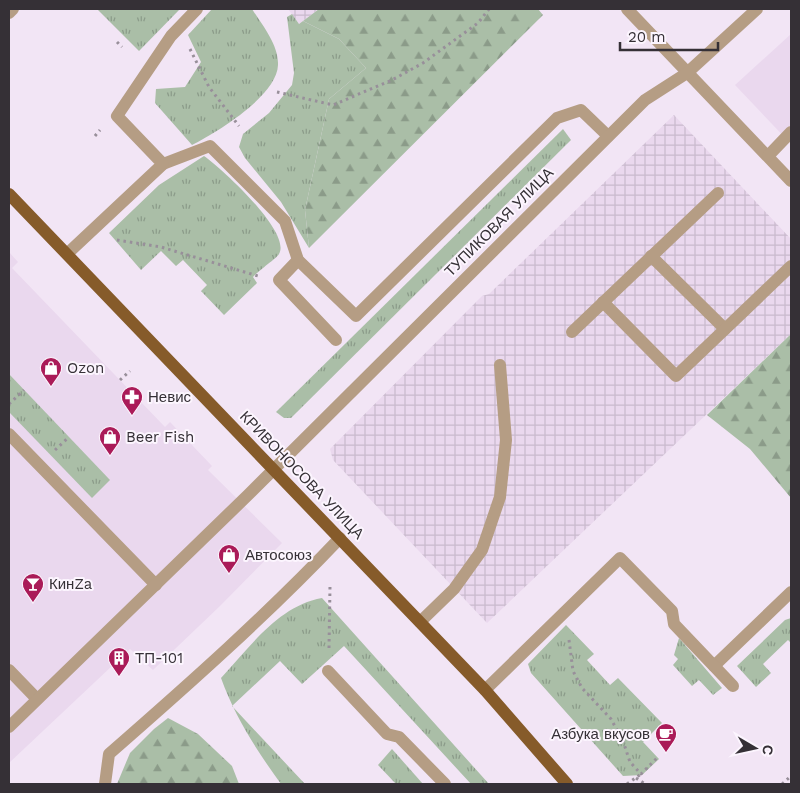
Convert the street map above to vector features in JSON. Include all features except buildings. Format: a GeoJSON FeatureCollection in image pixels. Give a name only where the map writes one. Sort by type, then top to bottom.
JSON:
{"type":"FeatureCollection","features":[{"type":"Feature","properties":{"kind":"main road","name":"КРИВОНОСОВА УЛИЦА"},"geometry":{"type":"LineString","coordinates":[[9,194],[485,690],[567,784]]}},
{"type":"Feature","properties":{"kind":"street"},"geometry":{"type":"LineString","coordinates":[[9,13],[13,9]]}},
{"type":"Feature","properties":{"kind":"street"},"geometry":{"type":"LineString","coordinates":[[162,164],[117,116],[171,36],[197,9]]}},
{"type":"Feature","properties":{"kind":"street"},"geometry":{"type":"LineString","coordinates":[[628,9],[791,181]]}},
{"type":"Feature","properties":{"kind":"street","name":"ТУПИКОВАЯ УЛИЦА"},"geometry":{"type":"LineString","coordinates":[[9,727],[156,585],[645,100],[687,72],[757,9]]}},
{"type":"Feature","properties":{"kind":"street"},"geometry":{"type":"LineString","coordinates":[[67,254],[162,164],[210,146],[285,221],[298,260],[356,316],[557,118],[581,110],[608,136]]}},
{"type":"Feature","properties":{"kind":"street"},"geometry":{"type":"LineString","coordinates":[[768,156],[791,132]]}},
{"type":"Feature","properties":{"kind":"street"},"geometry":{"type":"LineString","coordinates":[[572,332],[718,193]]}},
{"type":"Feature","properties":{"kind":"street"},"geometry":{"type":"LineString","coordinates":[[651,256],[725,329]]}},
{"type":"Feature","properties":{"kind":"street"},"geometry":{"type":"LineString","coordinates":[[298,260],[279,280],[336,340]]}},
{"type":"Feature","properties":{"kind":"street"},"geometry":{"type":"LineString","coordinates":[[603,302],[676,376],[791,266]]}},
{"type":"Feature","properties":{"kind":"street"},"geometry":{"type":"LineString","coordinates":[[420,622],[454,588],[482,550],[500,497],[506,440],[500,366]]}},
{"type":"Feature","properties":{"kind":"street"},"geometry":{"type":"LineString","coordinates":[[9,434],[156,585]]}},
{"type":"Feature","properties":{"kind":"street"},"geometry":{"type":"LineString","coordinates":[[105,784],[109,754],[168,702],[340,538]]}},
{"type":"Feature","properties":{"kind":"street"},"geometry":{"type":"LineString","coordinates":[[485,690],[620,558],[672,611],[674,624],[734,686]]}},
{"type":"Feature","properties":{"kind":"street"},"geometry":{"type":"LineString","coordinates":[[714,666],[791,592]]}},
{"type":"Feature","properties":{"kind":"street"},"geometry":{"type":"LineString","coordinates":[[9,670],[37,700]]}},
{"type":"Feature","properties":{"kind":"street"},"geometry":{"type":"LineString","coordinates":[[328,671],[387,734],[399,737],[445,784]]}},
{"type":"Feature","properties":{"kind":"path"},"geometry":{"type":"LineString","coordinates":[[277,92],[333,105],[392,80],[423,63],[478,23],[489,9]]}},
{"type":"Feature","properties":{"kind":"path"},"geometry":{"type":"LineString","coordinates":[[179,28],[209,87],[239,126]]}},
{"type":"Feature","properties":{"kind":"path"},"geometry":{"type":"LineString","coordinates":[[117,42],[122,47]]}},
{"type":"Feature","properties":{"kind":"path"},"geometry":{"type":"LineString","coordinates":[[116,240],[162,247],[193,255],[244,273],[279,280]]}},
{"type":"Feature","properties":{"kind":"path"},"geometry":{"type":"LineString","coordinates":[[120,380],[130,371]]}},
{"type":"Feature","properties":{"kind":"path"},"geometry":{"type":"LineString","coordinates":[[9,404],[24,390]]}},
{"type":"Feature","properties":{"kind":"path"},"geometry":{"type":"LineString","coordinates":[[329,643],[330,586]]}},
{"type":"Feature","properties":{"kind":"path"},"geometry":{"type":"LineString","coordinates":[[560,615],[570,644],[573,671],[582,688],[611,719],[623,741],[630,762],[641,774]]}},
{"type":"Feature","properties":{"kind":"path"},"geometry":{"type":"LineString","coordinates":[[627,784],[641,774],[657,758]]}},
{"type":"Feature","properties":{"kind":"path"},"geometry":{"type":"LineString","coordinates":[[782,784],[791,776]]}},
{"type":"Feature","properties":{"kind":"path"},"geometry":{"type":"LineString","coordinates":[[636,778],[645,784]]}},
{"type":"Feature","properties":{"kind":"shaded area"},"geometry":{"type":"Polygon","coordinates":[[[288,9],[319,9],[299,24],[288,9]]]}},
{"type":"Feature","properties":{"kind":"shaded area"},"geometry":{"type":"Polygon","coordinates":[[[791,34],[791,144],[735,85],[791,34]]]}},
{"type":"Feature","properties":{"kind":"shaded area"},"geometry":{"type":"Polygon","coordinates":[[[674,115],[791,239],[791,334],[487,623],[333,460],[330,449],[482,296],[489,294],[674,115]]]}},
{"type":"Feature","properties":{"kind":"shaded area"},"geometry":{"type":"Polygon","coordinates":[[[9,252],[18,262],[12,268],[165,427],[170,422],[212,466],[208,470],[282,543],[153,670],[130,649],[9,763],[9,252]]]}},
{"type":"Feature","properties":{"kind":"green space"},"geometry":{"type":"Polygon","coordinates":[[[97,9],[180,9],[139,51],[97,9]]]}},
{"type":"Feature","properties":{"kind":"green space"},"geometry":{"type":"Polygon","coordinates":[[[212,9],[252,9],[273,43],[278,58],[278,65],[275,77],[268,89],[257,101],[230,122],[192,145],[155,103],[156,89],[185,87],[201,62],[188,35],[212,9]]]}},
{"type":"Feature","properties":{"kind":"green space"},"geometry":{"type":"Polygon","coordinates":[[[319,9],[538,9],[543,15],[309,248],[305,210],[329,99],[366,68],[339,39],[303,21],[319,9]]]}},
{"type":"Feature","properties":{"kind":"green space"},"geometry":{"type":"Polygon","coordinates":[[[292,14],[299,24],[303,21],[339,39],[366,68],[329,99],[305,210],[309,248],[281,202],[245,158],[239,147],[243,134],[269,113],[292,85],[294,73],[287,17],[292,14]]]}},
{"type":"Feature","properties":{"kind":"green space"},"geometry":{"type":"Polygon","coordinates":[[[563,129],[571,140],[291,418],[284,418],[276,412],[563,129]]]}},
{"type":"Feature","properties":{"kind":"green space"},"geometry":{"type":"Polygon","coordinates":[[[204,156],[225,173],[253,201],[275,231],[280,244],[279,254],[253,277],[257,283],[224,315],[201,291],[207,285],[183,260],[176,266],[161,251],[141,270],[109,233],[159,185],[204,156]]]}},
{"type":"Feature","properties":{"kind":"green space"},"geometry":{"type":"Polygon","coordinates":[[[791,334],[791,498],[750,449],[707,415],[791,334]]]}},
{"type":"Feature","properties":{"kind":"green space"},"geometry":{"type":"Polygon","coordinates":[[[9,374],[110,480],[92,498],[9,412],[9,374]]]}},
{"type":"Feature","properties":{"kind":"green space"},"geometry":{"type":"Polygon","coordinates":[[[322,598],[489,784],[471,784],[344,646],[302,684],[280,661],[233,706],[221,678],[254,641],[278,619],[306,602],[322,598]]]}},
{"type":"Feature","properties":{"kind":"green space"},"geometry":{"type":"Polygon","coordinates":[[[791,618],[791,643],[788,640],[763,664],[771,673],[756,687],[737,666],[785,620],[791,618]]]}},
{"type":"Feature","properties":{"kind":"green space"},"geometry":{"type":"Polygon","coordinates":[[[566,625],[594,654],[587,660],[610,685],[618,678],[662,723],[643,742],[659,759],[642,775],[623,776],[531,673],[528,664],[566,625]]]}},
{"type":"Feature","properties":{"kind":"green space"},"geometry":{"type":"Polygon","coordinates":[[[679,638],[722,688],[713,695],[699,680],[692,686],[673,665],[678,659],[674,655],[679,638]]]}},
{"type":"Feature","properties":{"kind":"green space"},"geometry":{"type":"Polygon","coordinates":[[[234,708],[305,784],[281,784],[255,746],[234,708]]]}},
{"type":"Feature","properties":{"kind":"green space"},"geometry":{"type":"Polygon","coordinates":[[[168,718],[198,734],[232,766],[239,784],[117,784],[130,753],[168,718]]]}},
{"type":"Feature","properties":{"kind":"green space"},"geometry":{"type":"Polygon","coordinates":[[[392,749],[423,784],[396,784],[378,765],[392,749]]]}},
{"type":"Feature","properties":{"kind":"place","name":"Ozon"},"geometry":{"type":"Point","coordinates":[51,387]}},
{"type":"Feature","properties":{"kind":"place","name":"Невис"},"geometry":{"type":"Point","coordinates":[132,416]}},
{"type":"Feature","properties":{"kind":"place","name":"Beer Fish"},"geometry":{"type":"Point","coordinates":[110,456]}},
{"type":"Feature","properties":{"kind":"place","name":"Автосоюз"},"geometry":{"type":"Point","coordinates":[229,574]}},
{"type":"Feature","properties":{"kind":"place","name":"КинZa"},"geometry":{"type":"Point","coordinates":[33,603]}},
{"type":"Feature","properties":{"kind":"place","name":"ТП-101"},"geometry":{"type":"Point","coordinates":[119,677]}},
{"type":"Feature","properties":{"kind":"place","name":"Азбука вкусов"},"geometry":{"type":"Point","coordinates":[666,753]}}]}
